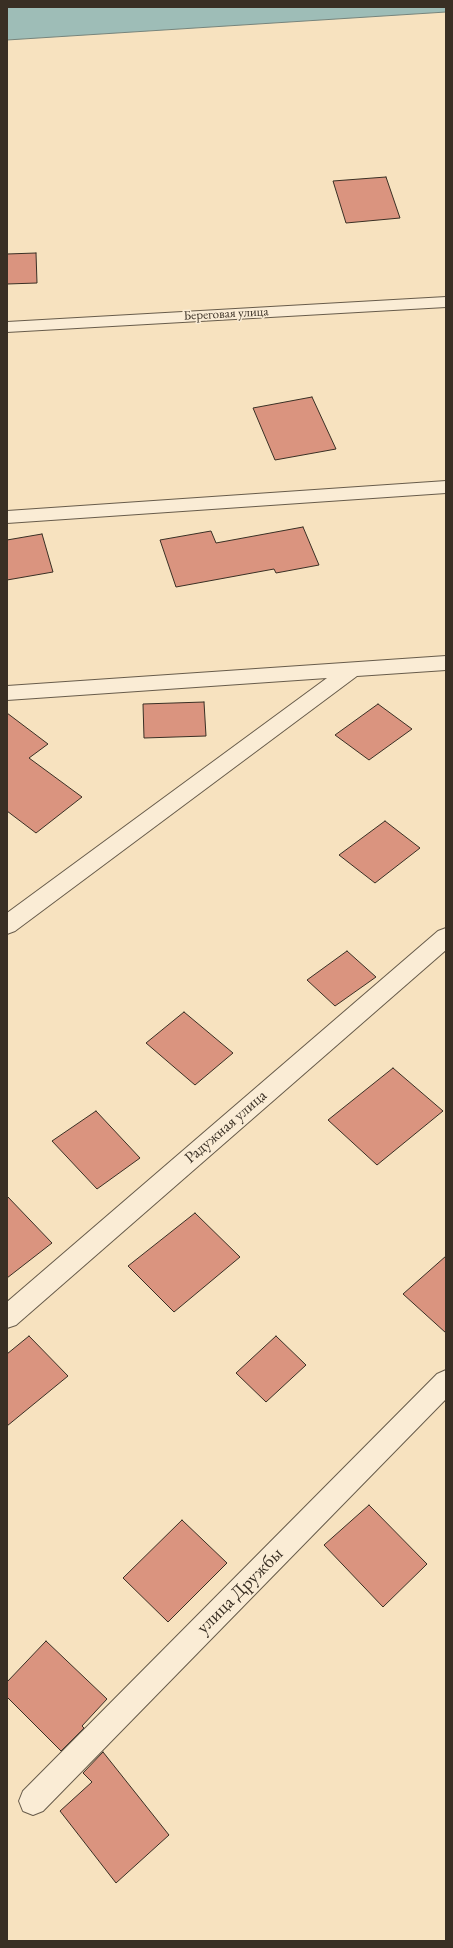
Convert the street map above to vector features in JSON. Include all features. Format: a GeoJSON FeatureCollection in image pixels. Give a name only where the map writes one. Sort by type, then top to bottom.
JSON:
{"type":"FeatureCollection","features":[{"type":"Feature","properties":{"kind":"street","name":"Береговая улица"},"geometry":{"type":"LineString","coordinates":[[7,327],[446,302]]}},
{"type":"Feature","properties":{"kind":"street"},"geometry":{"type":"LineString","coordinates":[[7,517],[446,487]]}},
{"type":"Feature","properties":{"kind":"street"},"geometry":{"type":"LineString","coordinates":[[7,693],[446,663]]}},
{"type":"Feature","properties":{"kind":"street"},"geometry":{"type":"LineString","coordinates":[[7,925],[353,670]]}},
{"type":"Feature","properties":{"kind":"street","name":"Радужная улица"},"geometry":{"type":"LineString","coordinates":[[7,1317],[446,937]]}},
{"type":"Feature","properties":{"kind":"street","name":"улица Дружбы"},"geometry":{"type":"LineString","coordinates":[[33,1800],[446,1382]]}},
{"type":"Feature","properties":{"kind":"water"},"geometry":{"type":"Polygon","coordinates":[[[7,7],[446,7],[446,12],[7,40],[7,7]]]}},
{"type":"Feature","properties":{"kind":"building"},"geometry":{"type":"Polygon","coordinates":[[[386,177],[400,218],[346,223],[333,181],[386,177]]]}},
{"type":"Feature","properties":{"kind":"building"},"geometry":{"type":"Polygon","coordinates":[[[36,253],[37,283],[7,284],[7,254],[36,253]]]}},
{"type":"Feature","properties":{"kind":"building"},"geometry":{"type":"Polygon","coordinates":[[[312,397],[336,449],[275,460],[253,408],[312,397]]]}},
{"type":"Feature","properties":{"kind":"building"},"geometry":{"type":"Polygon","coordinates":[[[303,527],[319,565],[276,573],[274,569],[176,587],[160,540],[211,531],[216,543],[303,527]]]}},
{"type":"Feature","properties":{"kind":"building"},"geometry":{"type":"Polygon","coordinates":[[[42,534],[53,572],[7,580],[7,540],[42,534]]]}},
{"type":"Feature","properties":{"kind":"building"},"geometry":{"type":"Polygon","coordinates":[[[204,702],[206,736],[144,738],[143,704],[204,702]]]}},
{"type":"Feature","properties":{"kind":"building"},"geometry":{"type":"Polygon","coordinates":[[[378,704],[412,729],[369,760],[335,735],[378,704]]]}},
{"type":"Feature","properties":{"kind":"building"},"geometry":{"type":"Polygon","coordinates":[[[7,713],[48,744],[29,758],[82,797],[36,833],[7,811],[7,713]]]}},
{"type":"Feature","properties":{"kind":"building"},"geometry":{"type":"Polygon","coordinates":[[[385,821],[420,848],[375,883],[339,855],[385,821]]]}},
{"type":"Feature","properties":{"kind":"building"},"geometry":{"type":"Polygon","coordinates":[[[347,951],[376,977],[335,1006],[307,980],[347,951]]]}},
{"type":"Feature","properties":{"kind":"building"},"geometry":{"type":"Polygon","coordinates":[[[184,1012],[233,1053],[195,1085],[146,1043],[184,1012]]]}},
{"type":"Feature","properties":{"kind":"building"},"geometry":{"type":"Polygon","coordinates":[[[393,1068],[443,1111],[377,1165],[328,1120],[393,1068]]]}},
{"type":"Feature","properties":{"kind":"building"},"geometry":{"type":"Polygon","coordinates":[[[96,1111],[140,1158],[97,1189],[52,1141],[96,1111]]]}},
{"type":"Feature","properties":{"kind":"building"},"geometry":{"type":"Polygon","coordinates":[[[7,1196],[52,1243],[7,1278],[7,1196]]]}},
{"type":"Feature","properties":{"kind":"building"},"geometry":{"type":"Polygon","coordinates":[[[195,1213],[240,1257],[174,1312],[128,1266],[195,1213]]]}},
{"type":"Feature","properties":{"kind":"building"},"geometry":{"type":"Polygon","coordinates":[[[446,1256],[446,1333],[403,1294],[446,1256]]]}},
{"type":"Feature","properties":{"kind":"building"},"geometry":{"type":"Polygon","coordinates":[[[29,1336],[68,1376],[7,1426],[7,1354],[29,1336]]]}},
{"type":"Feature","properties":{"kind":"building"},"geometry":{"type":"Polygon","coordinates":[[[276,1336],[306,1365],[266,1402],[236,1373],[276,1336]]]}},
{"type":"Feature","properties":{"kind":"building"},"geometry":{"type":"Polygon","coordinates":[[[369,1505],[427,1564],[383,1607],[324,1545],[369,1505]]]}},
{"type":"Feature","properties":{"kind":"building"},"geometry":{"type":"Polygon","coordinates":[[[182,1520],[227,1563],[168,1622],[123,1578],[182,1520]]]}},
{"type":"Feature","properties":{"kind":"building"},"geometry":{"type":"Polygon","coordinates":[[[46,1641],[107,1699],[82,1726],[84,1728],[61,1751],[7,1697],[7,1682],[46,1641]]]}},
{"type":"Feature","properties":{"kind":"building"},"geometry":{"type":"Polygon","coordinates":[[[103,1752],[169,1835],[116,1883],[60,1811],[92,1782],[83,1773],[103,1752]]]}}]}
